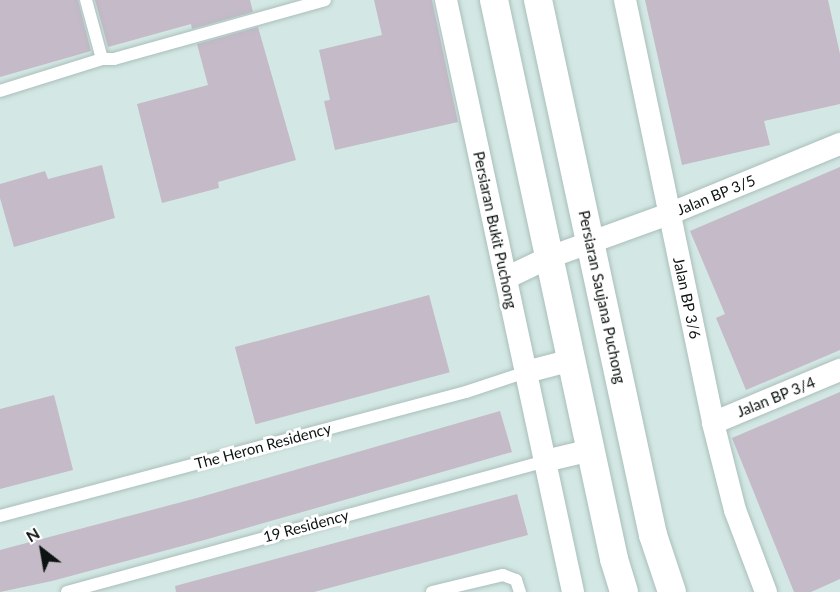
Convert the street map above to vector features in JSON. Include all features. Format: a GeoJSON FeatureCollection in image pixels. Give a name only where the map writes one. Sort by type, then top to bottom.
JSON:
{"type":"FeatureCollection","features":[{"type":"Feature","properties":{"kind":"street","name":"Persiaran Bukit Puchong"},"geometry":{"type":"LineString","coordinates":[[446,0],[573,592]]}},
{"type":"Feature","properties":{"kind":"street"},"geometry":{"type":"LineString","coordinates":[[494,0],[591,450],[617,591]]}},
{"type":"Feature","properties":{"kind":"street","name":"Persiaran Saujana Puchong"},"geometry":{"type":"LineString","coordinates":[[538,0],[653,535],[672,592]]}},
{"type":"Feature","properties":{"kind":"street","name":"Jalan BP 3/6"},"geometry":{"type":"LineString","coordinates":[[625,0],[713,423],[735,510],[766,592]]}},
{"type":"Feature","properties":{"kind":"street","name":"Jalan BP 3/5"},"geometry":{"type":"LineString","coordinates":[[506,278],[550,257],[669,214],[840,144]]}},
{"type":"Feature","properties":{"kind":"street"},"geometry":{"type":"LineString","coordinates":[[526,372],[572,360]]}},
{"type":"Feature","properties":{"kind":"street","name":"Jalan BP 3/4"},"geometry":{"type":"LineString","coordinates":[[713,423],[840,370]]}},
{"type":"Feature","properties":{"kind":"street"},"geometry":{"type":"LineString","coordinates":[[545,461],[591,450]]}},
{"type":"Feature","properties":{"kind":"lane"},"geometry":{"type":"LineString","coordinates":[[86,0],[102,59]]}},
{"type":"Feature","properties":{"kind":"lane"},"geometry":{"type":"LineString","coordinates":[[0,91],[102,59],[114,59],[325,0]]}},
{"type":"Feature","properties":{"kind":"lane","name":"The Heron Residency"},"geometry":{"type":"LineString","coordinates":[[0,516],[466,392],[526,372]]}},
{"type":"Feature","properties":{"kind":"lane","name":"19 Residency"},"geometry":{"type":"LineString","coordinates":[[67,592],[545,461]]}},
{"type":"Feature","properties":{"kind":"lane"},"geometry":{"type":"LineString","coordinates":[[432,592],[503,575],[516,580],[520,592]]}},
{"type":"Feature","properties":{"kind":"building"},"geometry":{"type":"Polygon","coordinates":[[[0,0],[78,0],[91,51],[0,77],[0,0]]]}},
{"type":"Feature","properties":{"kind":"building"},"geometry":{"type":"Polygon","coordinates":[[[95,0],[250,0],[253,12],[192,29],[191,24],[108,47],[95,0]]]}},
{"type":"Feature","properties":{"kind":"building"},"geometry":{"type":"Polygon","coordinates":[[[374,0],[432,0],[458,122],[335,150],[324,101],[330,100],[319,50],[382,35],[374,0]]]}},
{"type":"Feature","properties":{"kind":"building"},"geometry":{"type":"Polygon","coordinates":[[[645,0],[828,0],[840,54],[840,104],[764,121],[770,145],[682,165],[645,0]]]}},
{"type":"Feature","properties":{"kind":"building"},"geometry":{"type":"Polygon","coordinates":[[[258,27],[296,160],[218,182],[219,188],[162,203],[137,104],[208,85],[197,44],[258,27]]]}},
{"type":"Feature","properties":{"kind":"building"},"geometry":{"type":"Polygon","coordinates":[[[102,165],[115,218],[14,247],[0,198],[0,184],[45,171],[48,179],[102,165]]]}},
{"type":"Feature","properties":{"kind":"building"},"geometry":{"type":"Polygon","coordinates":[[[840,167],[840,350],[746,390],[716,318],[725,314],[690,231],[840,167]]]}},
{"type":"Feature","properties":{"kind":"building"},"geometry":{"type":"Polygon","coordinates":[[[429,295],[450,372],[256,424],[235,347],[429,295]]]}},
{"type":"Feature","properties":{"kind":"building"},"geometry":{"type":"Polygon","coordinates":[[[840,392],[840,579],[811,592],[794,592],[732,438],[840,392]]]}},
{"type":"Feature","properties":{"kind":"building"},"geometry":{"type":"Polygon","coordinates":[[[54,395],[73,470],[0,489],[0,409],[54,395]]]}},
{"type":"Feature","properties":{"kind":"building"},"geometry":{"type":"Polygon","coordinates":[[[500,411],[512,452],[208,539],[52,581],[0,592],[0,550],[197,498],[500,411]]]}},
{"type":"Feature","properties":{"kind":"building"},"geometry":{"type":"Polygon","coordinates":[[[517,494],[528,535],[314,592],[176,592],[175,586],[517,494]]]}}]}
